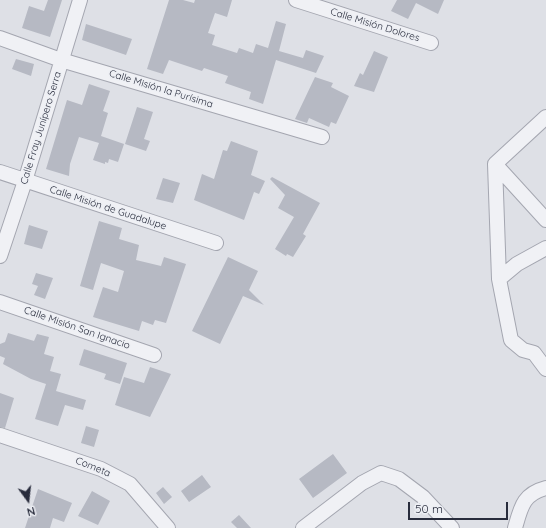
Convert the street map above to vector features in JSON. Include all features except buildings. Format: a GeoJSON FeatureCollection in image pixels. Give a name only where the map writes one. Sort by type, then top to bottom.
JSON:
{"type":"FeatureCollection","features":[{"type":"Feature","properties":{"kind":"street","name":"Calle Fray Junípero Serra"},"geometry":{"type":"LineString","coordinates":[[0,256],[25,181],[80,0]]}},
{"type":"Feature","properties":{"kind":"street","name":"Calle Misión Dolores"},"geometry":{"type":"LineString","coordinates":[[296,0],[431,42]]}},
{"type":"Feature","properties":{"kind":"street","name":"Calle Misión la Purísima"},"geometry":{"type":"LineString","coordinates":[[0,38],[61,60],[322,137]]}},
{"type":"Feature","properties":{"kind":"street"},"geometry":{"type":"LineString","coordinates":[[546,117],[495,164],[499,279],[511,340],[523,350],[534,353],[546,369]]}},
{"type":"Feature","properties":{"kind":"street"},"geometry":{"type":"LineString","coordinates":[[495,164],[546,220]]}},
{"type":"Feature","properties":{"kind":"street","name":"Calle Misión de Guadalupe"},"geometry":{"type":"LineString","coordinates":[[0,172],[216,243]]}},
{"type":"Feature","properties":{"kind":"street"},"geometry":{"type":"LineString","coordinates":[[499,279],[517,264],[546,248]]}},
{"type":"Feature","properties":{"kind":"street","name":"Calle Misión San Ignacio"},"geometry":{"type":"LineString","coordinates":[[0,302],[154,355]]}},
{"type":"Feature","properties":{"kind":"street","name":"Cometa"},"geometry":{"type":"LineString","coordinates":[[0,435],[101,469],[130,484],[168,528]]}},
{"type":"Feature","properties":{"kind":"street"},"geometry":{"type":"LineString","coordinates":[[303,528],[362,483],[381,473],[399,479],[423,497],[452,528]]}},
{"type":"Feature","properties":{"kind":"street"},"geometry":{"type":"LineString","coordinates":[[515,528],[522,504],[535,491],[546,488]]}}]}
